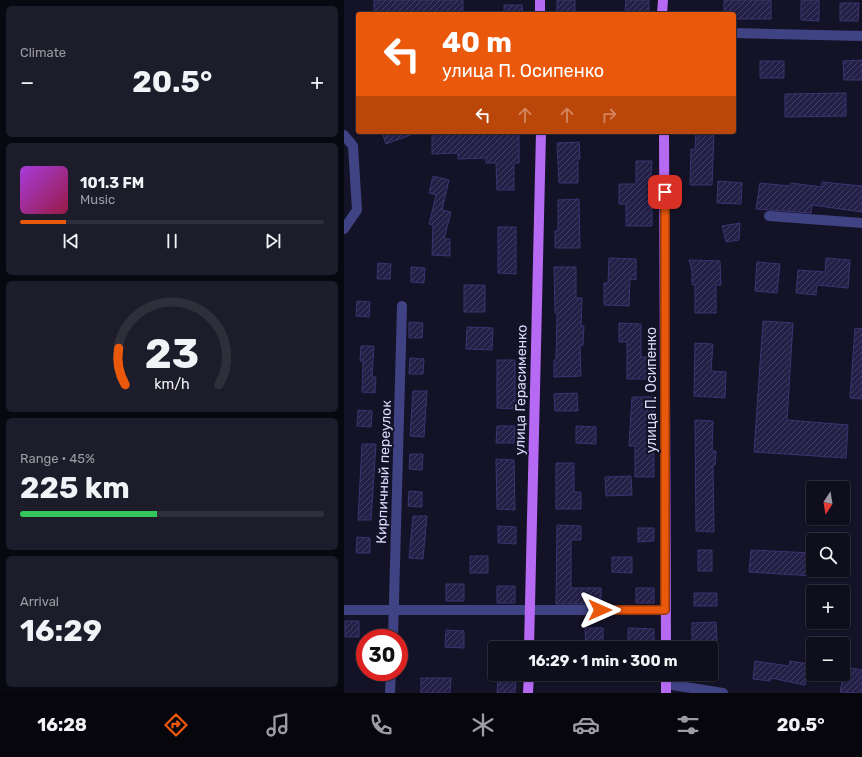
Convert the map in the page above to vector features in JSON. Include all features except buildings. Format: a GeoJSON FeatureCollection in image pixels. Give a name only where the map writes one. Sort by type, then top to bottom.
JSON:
{"type":"FeatureCollection","features":[{"type":"Feature","properties":{"kind":"main road"},"geometry":{"type":"LineString","coordinates":[[540,0],[540,12]]}},
{"type":"Feature","properties":{"kind":"main road"},"geometry":{"type":"LineString","coordinates":[[662,12],[663,0]]}},
{"type":"Feature","properties":{"kind":"main road","name":"улица Герасименко"},"geometry":{"type":"LineString","coordinates":[[529,641],[541,134]]}},
{"type":"Feature","properties":{"kind":"main road","name":"улица П. Осипенко"},"geometry":{"type":"LineString","coordinates":[[664,134],[666,641]]}},
{"type":"Feature","properties":{"kind":"main road"},"geometry":{"type":"LineString","coordinates":[[528,681],[528,693]]}},
{"type":"Feature","properties":{"kind":"street"},"geometry":{"type":"LineString","coordinates":[[736,33],[862,36]]}},
{"type":"Feature","properties":{"kind":"street"},"geometry":{"type":"LineString","coordinates":[[344,134],[353,146],[357,210],[344,229]]}},
{"type":"Feature","properties":{"kind":"street"},"geometry":{"type":"LineString","coordinates":[[769,216],[862,223]]}},
{"type":"Feature","properties":{"kind":"street","name":"Кирпичный переулок"},"geometry":{"type":"LineString","coordinates":[[393,629],[402,306]]}},
{"type":"Feature","properties":{"kind":"street"},"geometry":{"type":"LineString","coordinates":[[344,610],[665,610]]}},
{"type":"Feature","properties":{"kind":"street"},"geometry":{"type":"LineString","coordinates":[[390,693],[391,681]]}},
{"type":"Feature","properties":{"kind":"street"},"geometry":{"type":"LineString","coordinates":[[666,684],[723,693]]}},
{"type":"Feature","properties":{"kind":"route"},"geometry":{"type":"LineString","coordinates":[[600,610],[665,610],[665,192]]}}]}
